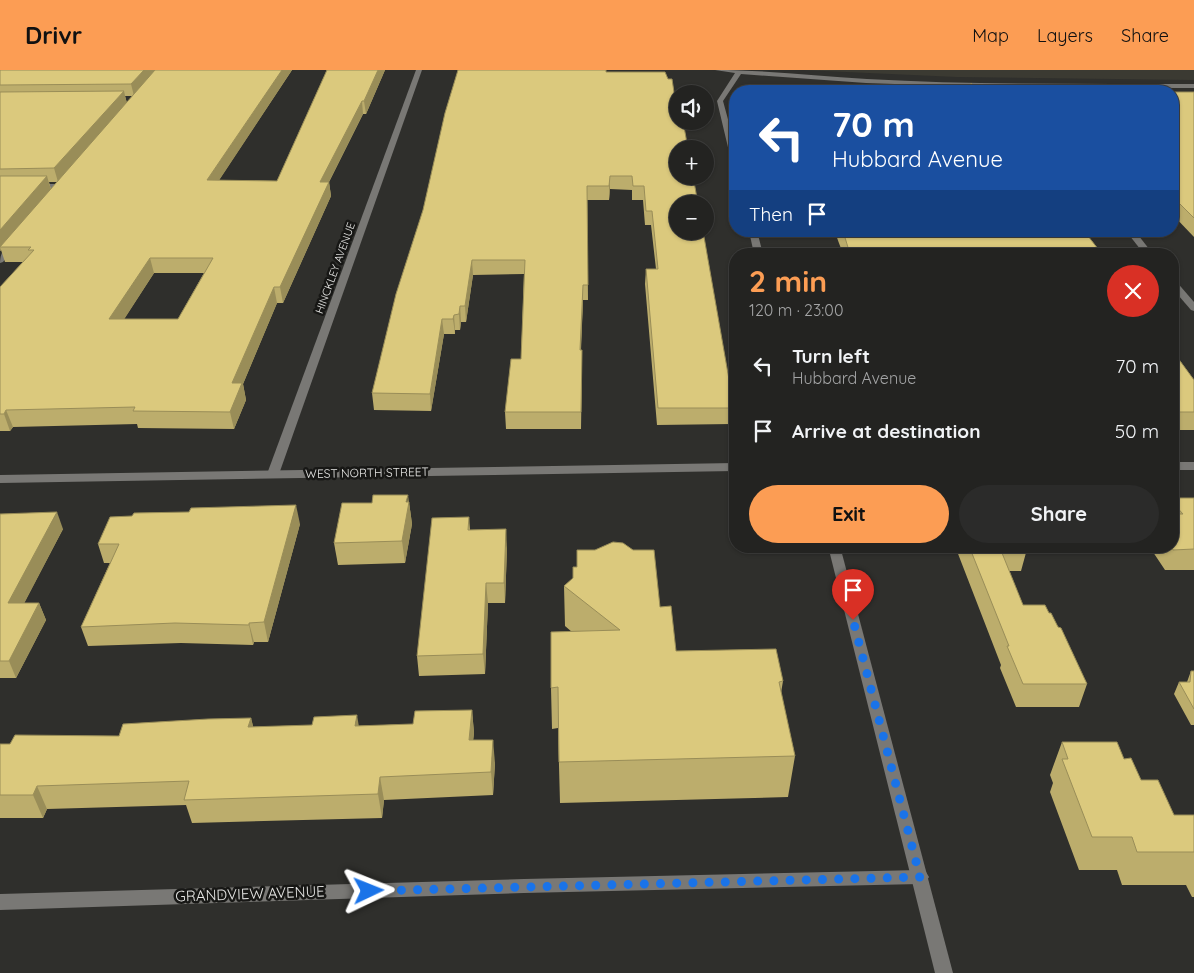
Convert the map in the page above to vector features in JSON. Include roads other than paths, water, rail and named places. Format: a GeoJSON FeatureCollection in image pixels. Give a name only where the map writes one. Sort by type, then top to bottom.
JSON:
{"type":"FeatureCollection","features":[{"type":"Feature","properties":{"kind":"street","name":"HINCKLEY AVENUE"},"geometry":{"type":"LineString","coordinates":[[273,474],[419,70]]}},
{"type":"Feature","properties":{"kind":"street"},"geometry":{"type":"LineString","coordinates":[[718,70],[928,85]]}},
{"type":"Feature","properties":{"kind":"street"},"geometry":{"type":"LineString","coordinates":[[730,85],[739,72]]}},
{"type":"Feature","properties":{"kind":"street"},"geometry":{"type":"LineString","coordinates":[[1179,86],[1194,86]]}},
{"type":"Feature","properties":{"kind":"street"},"geometry":{"type":"LineString","coordinates":[[729,87],[720,101],[729,136]]}},
{"type":"Feature","properties":{"kind":"street"},"geometry":{"type":"LineString","coordinates":[[55,193],[67,179]]}},
{"type":"Feature","properties":{"kind":"street"},"geometry":{"type":"LineString","coordinates":[[0,186],[61,186]]}},
{"type":"Feature","properties":{"kind":"street"},"geometry":{"type":"LineString","coordinates":[[1135,237],[1144,248]]}},
{"type":"Feature","properties":{"kind":"street"},"geometry":{"type":"LineString","coordinates":[[0,260],[18,238]]}},
{"type":"Feature","properties":{"kind":"street"},"geometry":{"type":"LineString","coordinates":[[1179,290],[1194,308]]}},
{"type":"Feature","properties":{"kind":"street"},"geometry":{"type":"LineString","coordinates":[[1179,466],[1194,466]]}},
{"type":"Feature","properties":{"kind":"street","name":"WEST NORTH STREET"},"geometry":{"type":"LineString","coordinates":[[0,479],[729,467]]}},
{"type":"Feature","properties":{"kind":"street"},"geometry":{"type":"LineString","coordinates":[[836,553],[944,973]]}},
{"type":"Feature","properties":{"kind":"street","name":"GRANDVIEW AVENUE"},"geometry":{"type":"LineString","coordinates":[[0,902],[524,886],[920,877]]}}]}
